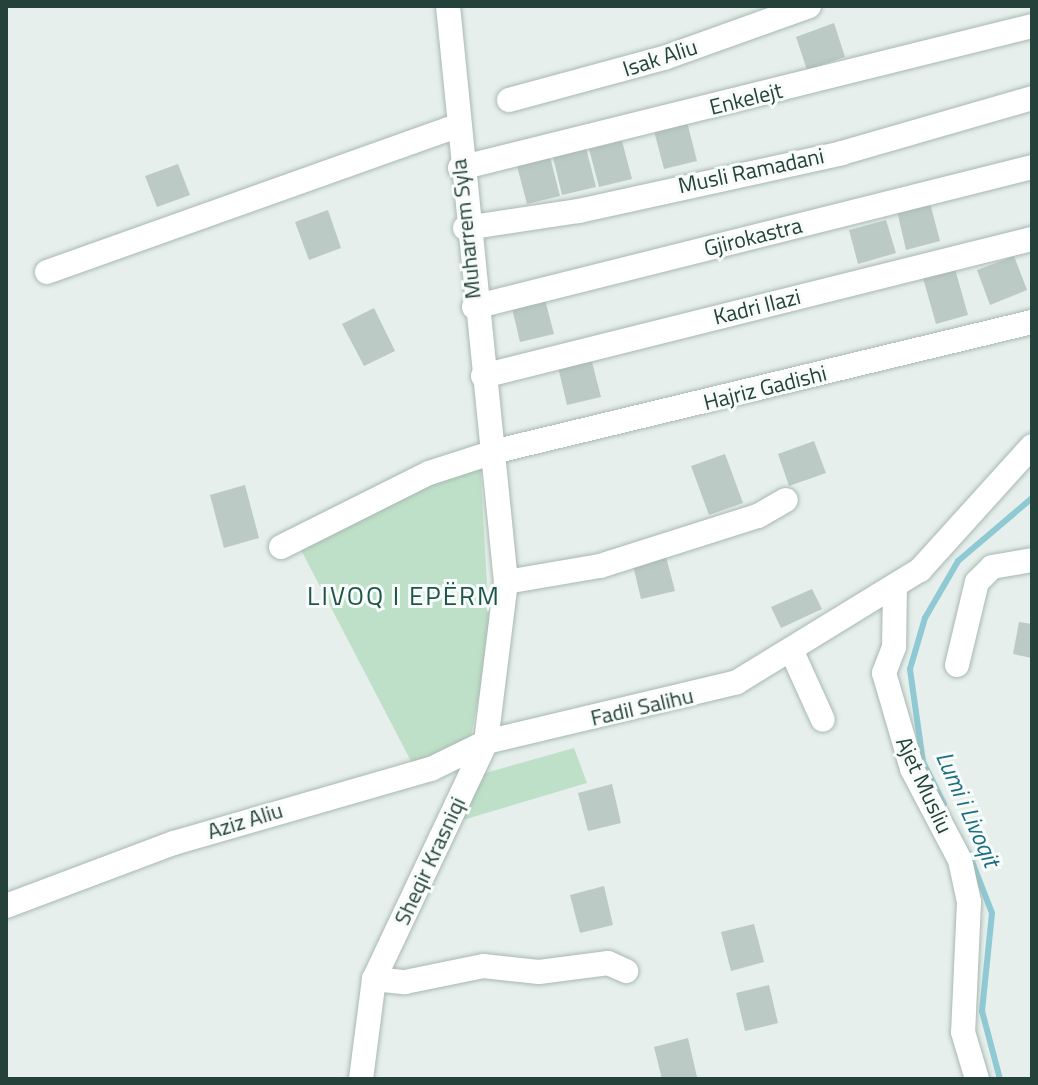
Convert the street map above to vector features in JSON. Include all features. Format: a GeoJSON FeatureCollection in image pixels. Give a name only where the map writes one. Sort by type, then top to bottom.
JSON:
{"type":"FeatureCollection","features":[{"type":"Feature","properties":{"kind":"street","name":"Muharrem Syla"},"geometry":{"type":"LineString","coordinates":[[448,6],[465,228],[483,376],[497,451],[506,582],[486,742]]}},
{"type":"Feature","properties":{"kind":"street","name":"Isak Aliu"},"geometry":{"type":"LineString","coordinates":[[509,100],[664,58],[809,6]]}},
{"type":"Feature","properties":{"kind":"street","name":"Enkelejt"},"geometry":{"type":"LineString","coordinates":[[460,168],[1032,26]]}},
{"type":"Feature","properties":{"kind":"street","name":"Musli Ramadani"},"geometry":{"type":"LineString","coordinates":[[465,228],[579,211],[842,153],[1032,98]]}},
{"type":"Feature","properties":{"kind":"street"},"geometry":{"type":"LineString","coordinates":[[47,272],[457,126]]}},
{"type":"Feature","properties":{"kind":"street","name":"Gjirokastra"},"geometry":{"type":"LineString","coordinates":[[474,307],[1032,167]]}},
{"type":"Feature","properties":{"kind":"street","name":"Kadri Ilazi"},"geometry":{"type":"LineString","coordinates":[[483,376],[1032,239]]}},
{"type":"Feature","properties":{"kind":"street","name":"Hajriz Gadishi"},"geometry":{"type":"LineString","coordinates":[[497,451],[1032,322]]}},
{"type":"Feature","properties":{"kind":"street","name":"Fadil Salihu"},"geometry":{"type":"LineString","coordinates":[[486,742],[679,700],[793,654],[920,570],[1032,446]]}},
{"type":"Feature","properties":{"kind":"street"},"geometry":{"type":"LineString","coordinates":[[281,547],[429,473],[497,451]]}},
{"type":"Feature","properties":{"kind":"street"},"geometry":{"type":"LineString","coordinates":[[506,582],[600,566],[758,516],[786,500]]}},
{"type":"Feature","properties":{"kind":"street"},"geometry":{"type":"LineString","coordinates":[[957,665],[977,582],[992,567],[1032,560]]}},
{"type":"Feature","properties":{"kind":"street","name":"Ajet Musliu"},"geometry":{"type":"LineString","coordinates":[[895,586],[894,647],[884,673],[912,769],[960,860],[969,902],[963,1032],[977,1079]]}},
{"type":"Feature","properties":{"kind":"street"},"geometry":{"type":"LineString","coordinates":[[793,654],[823,720]]}},
{"type":"Feature","properties":{"kind":"street","name":"Aziz Aliu"},"geometry":{"type":"LineString","coordinates":[[6,906],[174,843],[431,769],[486,742]]}},
{"type":"Feature","properties":{"kind":"street","name":"Sheqir Krasniqi"},"geometry":{"type":"LineString","coordinates":[[361,1079],[374,979],[486,742]]}},
{"type":"Feature","properties":{"kind":"street"},"geometry":{"type":"LineString","coordinates":[[374,979],[405,982],[483,966],[539,972],[608,963],[626,971]]}},
{"type":"Feature","properties":{"kind":"green space"},"geometry":{"type":"Polygon","coordinates":[[[480,461],[490,638],[470,741],[413,765],[300,548],[480,461]]]}},
{"type":"Feature","properties":{"kind":"green space"},"geometry":{"type":"Polygon","coordinates":[[[574,748],[587,783],[456,822],[478,775],[574,748]]]}},
{"type":"Feature","properties":{"kind":"building"},"geometry":{"type":"Polygon","coordinates":[[[834,23],[845,57],[807,70],[796,37],[834,23]]]}},
{"type":"Feature","properties":{"kind":"building"},"geometry":{"type":"Polygon","coordinates":[[[687,122],[697,161],[664,169],[654,131],[687,122]]]}},
{"type":"Feature","properties":{"kind":"building"},"geometry":{"type":"Polygon","coordinates":[[[622,141],[632,179],[599,187],[589,149],[622,141]]]}},
{"type":"Feature","properties":{"kind":"building"},"geometry":{"type":"Polygon","coordinates":[[[586,148],[596,187],[562,195],[553,157],[586,148]]]}},
{"type":"Feature","properties":{"kind":"building"},"geometry":{"type":"Polygon","coordinates":[[[550,157],[560,196],[527,204],[517,166],[550,157]]]}},
{"type":"Feature","properties":{"kind":"building"},"geometry":{"type":"Polygon","coordinates":[[[178,164],[190,195],[157,207],[145,176],[178,164]]]}},
{"type":"Feature","properties":{"kind":"building"},"geometry":{"type":"Polygon","coordinates":[[[930,203],[940,241],[906,250],[897,211],[930,203]]]}},
{"type":"Feature","properties":{"kind":"building"},"geometry":{"type":"Polygon","coordinates":[[[328,210],[341,248],[309,260],[295,222],[328,210]]]}},
{"type":"Feature","properties":{"kind":"building"},"geometry":{"type":"Polygon","coordinates":[[[886,220],[896,253],[858,264],[849,230],[886,220]]]}},
{"type":"Feature","properties":{"kind":"building"},"geometry":{"type":"Polygon","coordinates":[[[1014,256],[1027,290],[990,305],[977,270],[1014,256]]]}},
{"type":"Feature","properties":{"kind":"building"},"geometry":{"type":"Polygon","coordinates":[[[955,269],[968,315],[936,324],[923,278],[955,269]]]}},
{"type":"Feature","properties":{"kind":"building"},"geometry":{"type":"Polygon","coordinates":[[[544,296],[554,334],[520,342],[511,304],[544,296]]]}},
{"type":"Feature","properties":{"kind":"building"},"geometry":{"type":"Polygon","coordinates":[[[374,308],[395,351],[364,366],[342,324],[374,308]]]}},
{"type":"Feature","properties":{"kind":"building"},"geometry":{"type":"Polygon","coordinates":[[[591,358],[601,397],[567,405],[558,367],[591,358]]]}},
{"type":"Feature","properties":{"kind":"building"},"geometry":{"type":"Polygon","coordinates":[[[814,441],[826,473],[789,486],[778,454],[814,441]]]}},
{"type":"Feature","properties":{"kind":"building"},"geometry":{"type":"Polygon","coordinates":[[[725,454],[743,503],[709,515],[691,466],[725,454]]]}},
{"type":"Feature","properties":{"kind":"building"},"geometry":{"type":"Polygon","coordinates":[[[245,485],[259,538],[224,548],[210,495],[245,485]]]}},
{"type":"Feature","properties":{"kind":"building"},"geometry":{"type":"Polygon","coordinates":[[[665,553],[675,591],[641,599],[632,561],[665,553]]]}},
{"type":"Feature","properties":{"kind":"building"},"geometry":{"type":"Polygon","coordinates":[[[812,589],[822,609],[781,628],[771,607],[812,589]]]}},
{"type":"Feature","properties":{"kind":"building"},"geometry":{"type":"Polygon","coordinates":[[[1019,622],[1032,624],[1032,658],[1013,654],[1019,622]]]}},
{"type":"Feature","properties":{"kind":"building"},"geometry":{"type":"Polygon","coordinates":[[[612,784],[621,823],[588,831],[578,793],[612,784]]]}},
{"type":"Feature","properties":{"kind":"building"},"geometry":{"type":"Polygon","coordinates":[[[604,886],[613,925],[580,933],[570,895],[604,886]]]}},
{"type":"Feature","properties":{"kind":"building"},"geometry":{"type":"Polygon","coordinates":[[[754,924],[764,962],[731,971],[721,932],[754,924]]]}},
{"type":"Feature","properties":{"kind":"building"},"geometry":{"type":"Polygon","coordinates":[[[769,985],[778,1023],[745,1031],[736,993],[769,985]]]}},
{"type":"Feature","properties":{"kind":"building"},"geometry":{"type":"Polygon","coordinates":[[[688,1038],[697,1077],[662,1079],[654,1047],[688,1038]]]}},
{"type":"Feature","properties":{"kind":"waterway","name":"Lumi i Livoqit"},"geometry":{"type":"LineString","coordinates":[[944,804],[923,762],[910,669],[925,618],[958,561],[1032,498]]}},
{"type":"Feature","properties":{"kind":"waterway","name":"Lumi i Livoqit"},"geometry":{"type":"LineString","coordinates":[[969,854],[992,913],[982,1011],[1000,1079]]}},
{"type":"Feature","properties":{"kind":"district","name":"LIVOQ I EPËRM"},"geometry":{"type":"Point","coordinates":[404,596]}}]}
